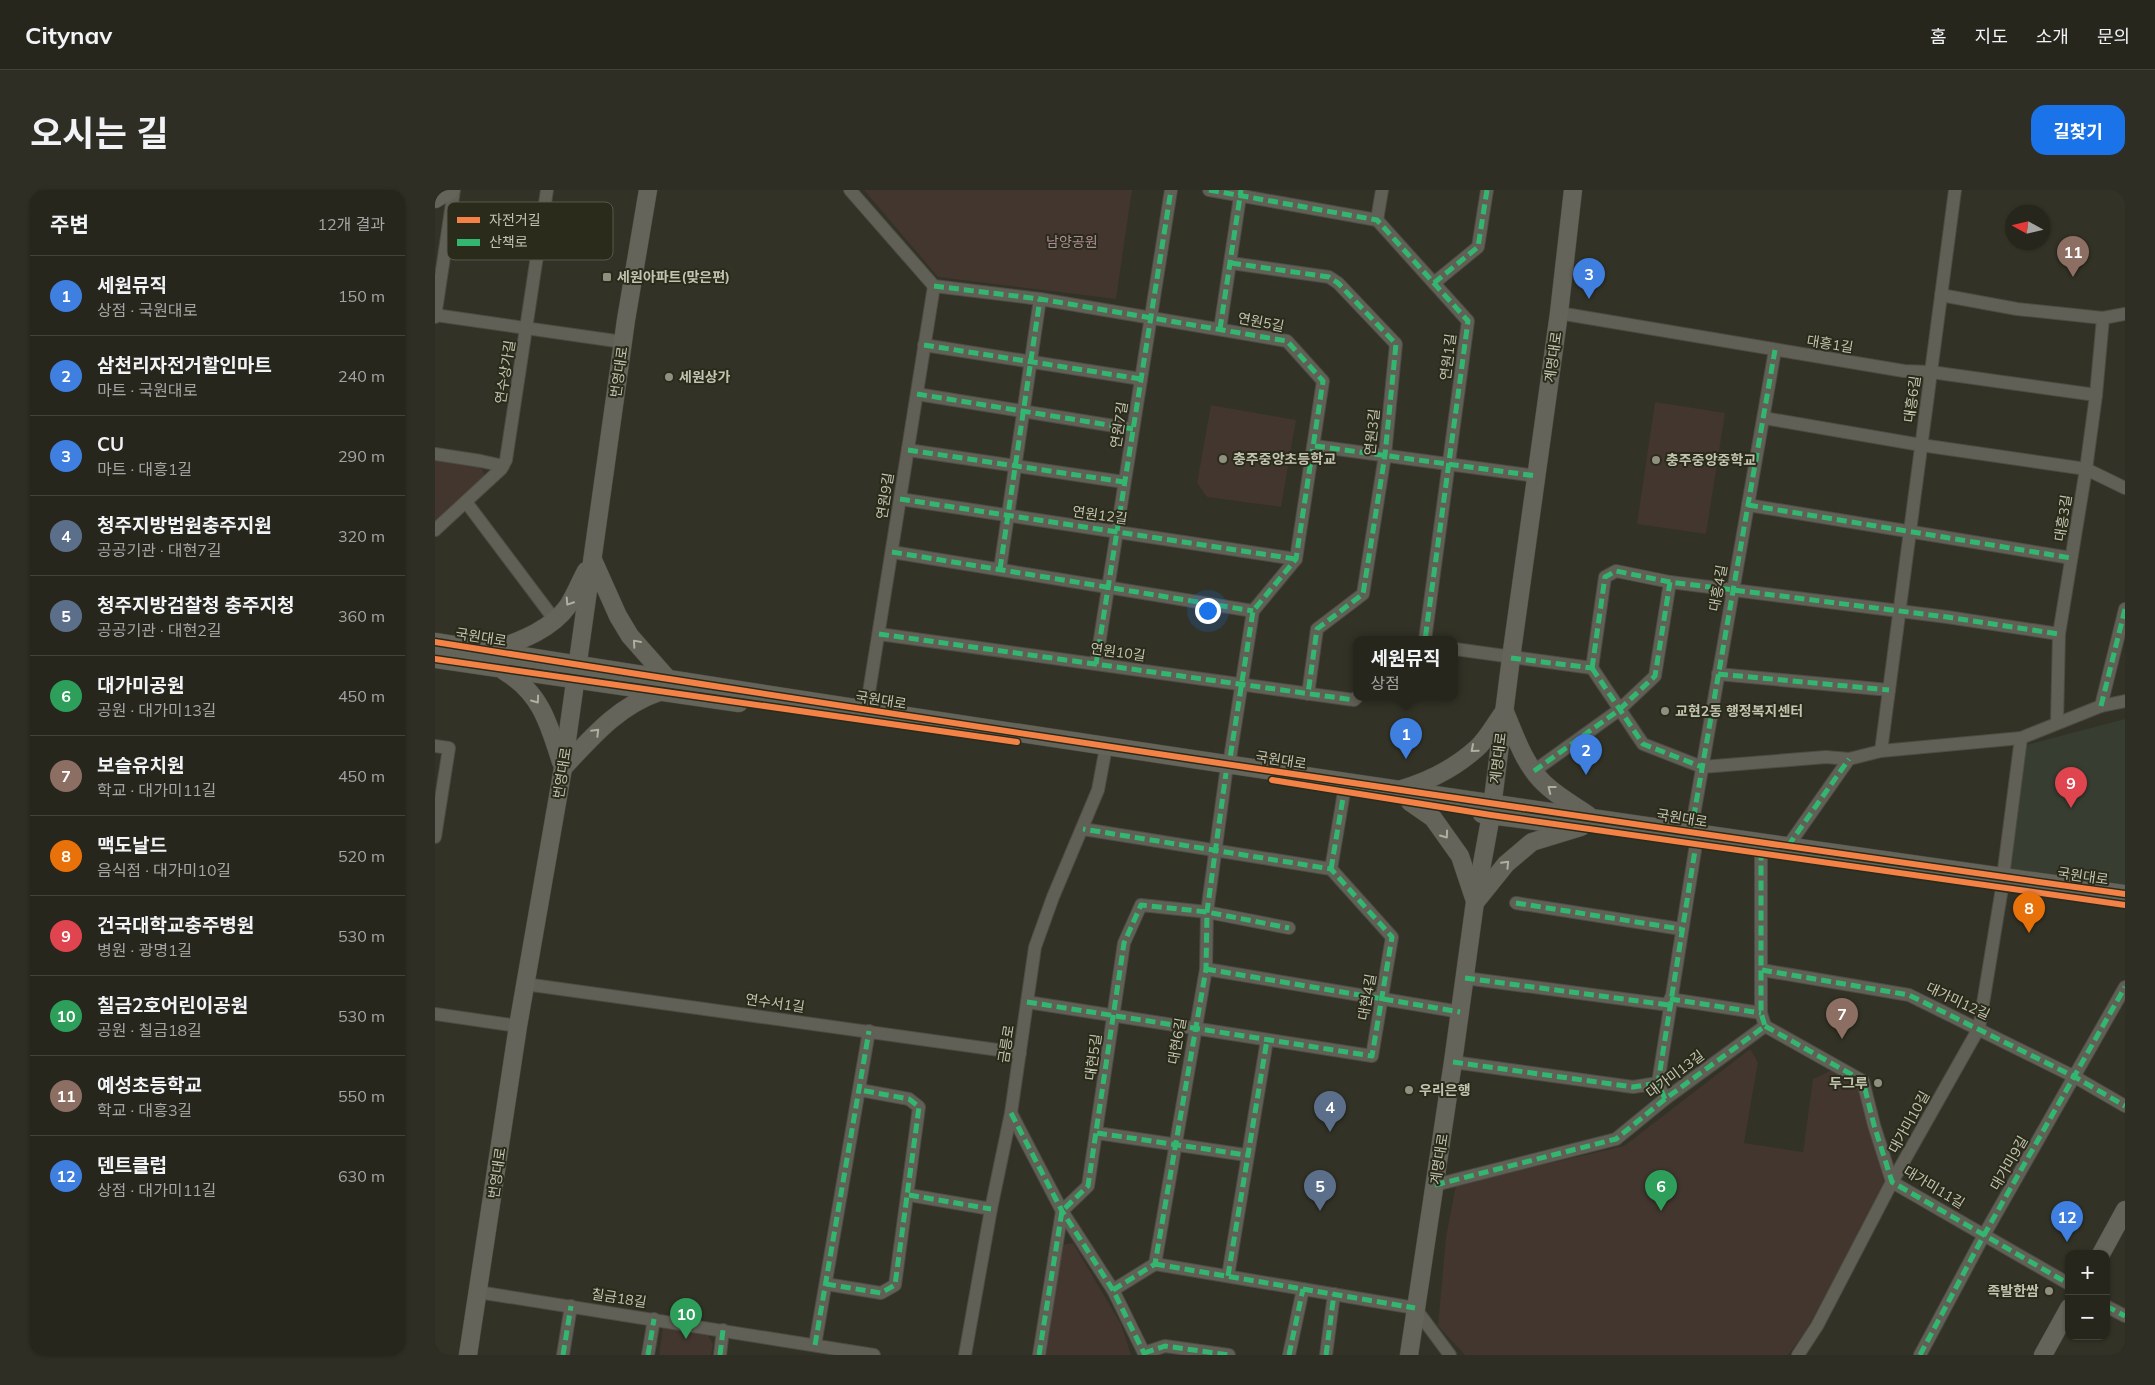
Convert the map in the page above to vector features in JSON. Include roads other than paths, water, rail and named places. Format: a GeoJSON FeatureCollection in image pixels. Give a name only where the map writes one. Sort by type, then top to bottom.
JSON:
{"type":"FeatureCollection","features":[{"type":"Feature","properties":{"kind":"street"},"geometry":{"type":"LineString","coordinates":[[435,199],[452,190]]}},
{"type":"Feature","properties":{"kind":"street","name":"번영대로"},"geometry":{"type":"LineString","coordinates":[[469,1355],[517,1026],[563,768],[623,342],[648,190]]}},
{"type":"Feature","properties":{"kind":"street"},"geometry":{"type":"LineString","coordinates":[[850,190],[934,286]]}},
{"type":"Feature","properties":{"kind":"street","name":"연원7길"},"geometry":{"type":"LineString","coordinates":[[1096,664],[1171,190]]}},
{"type":"Feature","properties":{"kind":"street"},"geometry":{"type":"LineString","coordinates":[[1209,190],[1241,193],[1377,220],[1382,190]]}},
{"type":"Feature","properties":{"kind":"street"},"geometry":{"type":"LineString","coordinates":[[1434,283],[1478,247],[1487,190]]}},
{"type":"Feature","properties":{"kind":"street","name":"계명대로"},"geometry":{"type":"LineString","coordinates":[[1409,1355],[1475,902],[1492,809],[1559,313],[1573,190]]}},
{"type":"Feature","properties":{"kind":"street","name":"대흥6길"},"geometry":{"type":"LineString","coordinates":[[1881,751],[1955,190]]}},
{"type":"Feature","properties":{"kind":"street"},"geometry":{"type":"LineString","coordinates":[[1220,329],[1241,193]]}},
{"type":"Feature","properties":{"kind":"street","name":"연원1길"},"geometry":{"type":"LineString","coordinates":[[1377,220],[1468,321],[1426,636]]}},
{"type":"Feature","properties":{"kind":"street"},"geometry":{"type":"LineString","coordinates":[[447,227],[435,316],[623,342]]}},
{"type":"Feature","properties":{"kind":"street","name":"연수상가길"},"geometry":{"type":"LineString","coordinates":[[503,466],[506,460],[537,260]]}},
{"type":"Feature","properties":{"kind":"street","name":"연원3길"},"geometry":{"type":"LineString","coordinates":[[1231,263],[1329,277],[1338,283],[1396,344],[1385,455],[1363,594],[1317,629],[1308,694]]}},
{"type":"Feature","properties":{"kind":"street","name":"연원5길"},"geometry":{"type":"LineString","coordinates":[[934,286],[1039,299],[1287,340],[1323,382],[1315,446],[1296,559]]}},
{"type":"Feature","properties":{"kind":"street","name":"연원9길"},"geometry":{"type":"LineString","coordinates":[[866,711],[934,286]]}},
{"type":"Feature","properties":{"kind":"street"},"geometry":{"type":"LineString","coordinates":[[1941,295],[2017,309],[2103,318],[2125,314]]}},
{"type":"Feature","properties":{"kind":"street"},"geometry":{"type":"LineString","coordinates":[[1000,569],[1039,299]]}},
{"type":"Feature","properties":{"kind":"street","name":"대흥1길"},"geometry":{"type":"LineString","coordinates":[[1559,313],[1904,371],[1931,372],[2096,396]]}},
{"type":"Feature","properties":{"kind":"street","name":"대흥3길"},"geometry":{"type":"LineString","coordinates":[[2057,722],[2059,634],[2086,469],[2096,396],[2103,318]]}},
{"type":"Feature","properties":{"kind":"street"},"geometry":{"type":"LineString","coordinates":[[924,345],[1141,379]]}},
{"type":"Feature","properties":{"kind":"street","name":"대흥4길"},"geometry":{"type":"LineString","coordinates":[[1658,1082],[1681,929],[1702,767],[1775,350]]}},
{"type":"Feature","properties":{"kind":"street"},"geometry":{"type":"LineString","coordinates":[[917,394],[1133,429]]}},
{"type":"Feature","properties":{"kind":"street"},"geometry":{"type":"LineString","coordinates":[[1763,418],[1921,445],[2086,469],[2125,488]]}},
{"type":"Feature","properties":{"kind":"street"},"geometry":{"type":"LineString","coordinates":[[1315,446],[1536,476]]}},
{"type":"Feature","properties":{"kind":"street"},"geometry":{"type":"LineString","coordinates":[[908,450],[1124,482]]}},
{"type":"Feature","properties":{"kind":"street"},"geometry":{"type":"LineString","coordinates":[[435,454],[503,466]]}},
{"type":"Feature","properties":{"kind":"street"},"geometry":{"type":"LineString","coordinates":[[435,530],[503,466]]}},
{"type":"Feature","properties":{"kind":"street","name":"연원12길"},"geometry":{"type":"LineString","coordinates":[[900,499],[1296,559]]}},
{"type":"Feature","properties":{"kind":"street"},"geometry":{"type":"LineString","coordinates":[[466,502],[554,619]]}},
{"type":"Feature","properties":{"kind":"street"},"geometry":{"type":"LineString","coordinates":[[1748,505],[2071,558]]}},
{"type":"Feature","properties":{"kind":"street"},"geometry":{"type":"LineString","coordinates":[[891,552],[1253,611]]}},
{"type":"Feature","properties":{"kind":"street"},"geometry":{"type":"LineString","coordinates":[[1227,769],[1253,611],[1296,559]]}},
{"type":"Feature","properties":{"kind":"street"},"geometry":{"type":"LineString","coordinates":[[492,652],[529,636],[568,607],[592,560]]}},
{"type":"Feature","properties":{"kind":"street"},"geometry":{"type":"LineString","coordinates":[[563,768],[596,732],[620,710],[664,685],[618,616],[592,560]]}},
{"type":"Feature","properties":{"kind":"street"},"geometry":{"type":"LineString","coordinates":[[2059,634],[1899,611],[1733,591],[1670,582],[1616,571],[1605,577],[1592,668],[1643,744],[1702,767],[1826,757],[1849,759],[1881,751],[2021,738],[2101,706],[2125,701]]}},
{"type":"Feature","properties":{"kind":"street"},"geometry":{"type":"LineString","coordinates":[[1534,771],[1619,710],[1655,676],[1670,582]]}},
{"type":"Feature","properties":{"kind":"street"},"geometry":{"type":"LineString","coordinates":[[2101,706],[2125,609]]}},
{"type":"Feature","properties":{"kind":"street","name":"연원10길"},"geometry":{"type":"LineString","coordinates":[[879,634],[1308,694],[1353,698]]}},
{"type":"Feature","properties":{"kind":"street","name":"국원대로"},"geometry":{"type":"LineString","coordinates":[[435,642],[492,652],[577,672],[1693,838],[1788,846],[2125,905]]}},
{"type":"Feature","properties":{"kind":"street"},"geometry":{"type":"LineString","coordinates":[[1458,650],[1592,668]]}},
{"type":"Feature","properties":{"kind":"street","name":"국원대로"},"geometry":{"type":"LineString","coordinates":[[435,659],[499,668],[577,672]]}},
{"type":"Feature","properties":{"kind":"street"},"geometry":{"type":"LineString","coordinates":[[499,668],[519,680],[536,699],[548,719],[563,768]]}},
{"type":"Feature","properties":{"kind":"street"},"geometry":{"type":"LineString","coordinates":[[1719,674],[1889,690]]}},
{"type":"Feature","properties":{"kind":"street","name":"국원대로"},"geometry":{"type":"LineString","coordinates":[[664,685],[866,711],[1105,751]]}},
{"type":"Feature","properties":{"kind":"street"},"geometry":{"type":"LineString","coordinates":[[1475,902],[1506,864],[1532,842],[1586,822],[1547,786],[1534,771],[1521,752],[1505,711]]}},
{"type":"Feature","properties":{"kind":"street"},"geometry":{"type":"LineString","coordinates":[[1475,902],[1460,856],[1433,818],[1404,796],[1440,774],[1477,747],[1505,711]]}},
{"type":"Feature","properties":{"kind":"street","name":"대가미10길"},"geometry":{"type":"LineString","coordinates":[[1798,1355],[1817,1326],[1892,1182],[1979,1028],[2003,883],[2021,738]]}},
{"type":"Feature","properties":{"kind":"street"},"geometry":{"type":"LineString","coordinates":[[435,746],[449,748],[437,808],[435,837]]}},
{"type":"Feature","properties":{"kind":"street","name":"금릉로"},"geometry":{"type":"LineString","coordinates":[[965,1355],[991,1209],[1011,1113],[1035,947],[1053,896],[1098,790],[1105,751]]}},
{"type":"Feature","properties":{"kind":"street"},"geometry":{"type":"LineString","coordinates":[[1788,846],[1849,759]]}},
{"type":"Feature","properties":{"kind":"street","name":"국원대로"},"geometry":{"type":"LineString","coordinates":[[1227,769],[1344,792],[1404,796]]}},
{"type":"Feature","properties":{"kind":"street","name":"대현6길"},"geometry":{"type":"LineString","coordinates":[[1155,1264],[1205,969],[1207,912],[1227,769]]}},
{"type":"Feature","properties":{"kind":"street"},"geometry":{"type":"LineString","coordinates":[[1083,829],[1217,849],[1331,869],[1344,792]]}},
{"type":"Feature","properties":{"kind":"street","name":"국원대로"},"geometry":{"type":"LineString","coordinates":[[1693,838],[1761,854],[2003,883],[2125,894]]}},
{"type":"Feature","properties":{"kind":"street"},"geometry":{"type":"LineString","coordinates":[[1761,854],[1761,1013],[1765,1026]]}},
{"type":"Feature","properties":{"kind":"street","name":"대현4길"},"geometry":{"type":"LineString","coordinates":[[1027,1002],[1372,1056],[1392,937],[1331,869]]}},
{"type":"Feature","properties":{"kind":"street"},"geometry":{"type":"LineString","coordinates":[[1516,903],[1681,929]]}},
{"type":"Feature","properties":{"kind":"street","name":"대현5길"},"geometry":{"type":"LineString","coordinates":[[1062,1212],[1088,1186],[1124,943],[1141,905],[1207,912],[1289,928]]}},
{"type":"Feature","properties":{"kind":"street"},"geometry":{"type":"LineString","coordinates":[[1205,969],[1460,1012]]}},
{"type":"Feature","properties":{"kind":"street","name":"대가미12길"},"geometry":{"type":"LineString","coordinates":[[1762,970],[1909,995],[2075,1077],[2125,1106]]}},
{"type":"Feature","properties":{"kind":"street"},"geometry":{"type":"LineString","coordinates":[[1465,978],[1761,1013]]}},
{"type":"Feature","properties":{"kind":"street","name":"연수서1길"},"geometry":{"type":"LineString","coordinates":[[525,984],[1020,1053]]}},
{"type":"Feature","properties":{"kind":"street","name":"대가미9길"},"geometry":{"type":"LineString","coordinates":[[1920,1355],[1984,1235],[2125,987]]}},
{"type":"Feature","properties":{"kind":"street"},"geometry":{"type":"LineString","coordinates":[[435,1014],[517,1026]]}},
{"type":"Feature","properties":{"kind":"street","name":"대가미13길"},"geometry":{"type":"LineString","coordinates":[[1435,1185],[1616,1139],[1665,1098],[1765,1026]]}},
{"type":"Feature","properties":{"kind":"street","name":"대가미11길"},"geometry":{"type":"LineString","coordinates":[[1765,1026],[1863,1081],[1892,1182],[2065,1282]]}},
{"type":"Feature","properties":{"kind":"street"},"geometry":{"type":"LineString","coordinates":[[815,1345],[861,1090],[869,1031]]}},
{"type":"Feature","properties":{"kind":"street"},"geometry":{"type":"LineString","coordinates":[[1228,1276],[1246,1155],[1267,1040]]}},
{"type":"Feature","properties":{"kind":"street"},"geometry":{"type":"LineString","coordinates":[[1453,1062],[1633,1087],[1658,1082],[1665,1098]]}},
{"type":"Feature","properties":{"kind":"street"},"geometry":{"type":"LineString","coordinates":[[826,1284],[881,1293],[895,1285],[909,1195],[919,1108],[909,1099],[861,1090]]}},
{"type":"Feature","properties":{"kind":"street"},"geometry":{"type":"LineString","coordinates":[[1011,1113],[1062,1212],[1113,1290],[1145,1354],[1165,1346],[1229,1355]]}},
{"type":"Feature","properties":{"kind":"street"},"geometry":{"type":"LineString","coordinates":[[1097,1134],[1246,1155]]}},
{"type":"Feature","properties":{"kind":"street"},"geometry":{"type":"LineString","coordinates":[[909,1195],[991,1209]]}},
{"type":"Feature","properties":{"kind":"street"},"geometry":{"type":"LineString","coordinates":[[2103,1250],[2125,1210]]}},
{"type":"Feature","properties":{"kind":"street"},"geometry":{"type":"LineString","coordinates":[[1039,1355],[1062,1212]]}},
{"type":"Feature","properties":{"kind":"street"},"geometry":{"type":"LineString","coordinates":[[1113,1290],[1155,1264],[1415,1308],[1450,1355]]}},
{"type":"Feature","properties":{"kind":"street"},"geometry":{"type":"LineString","coordinates":[[1289,1355],[1303,1289]]}},
{"type":"Feature","properties":{"kind":"street","name":"칠금18길"},"geometry":{"type":"LineString","coordinates":[[478,1292],[874,1355]]}},
{"type":"Feature","properties":{"kind":"street"},"geometry":{"type":"LineString","coordinates":[[1325,1355],[1334,1294]]}},
{"type":"Feature","properties":{"kind":"street"},"geometry":{"type":"LineString","coordinates":[[563,1355],[571,1306]]}},
{"type":"Feature","properties":{"kind":"street"},"geometry":{"type":"LineString","coordinates":[[2110,1308],[2125,1316]]}},
{"type":"Feature","properties":{"kind":"street"},"geometry":{"type":"LineString","coordinates":[[2043,1355],[2065,1315]]}},
{"type":"Feature","properties":{"kind":"street"},"geometry":{"type":"LineString","coordinates":[[648,1355],[654,1319]]}},
{"type":"Feature","properties":{"kind":"street"},"geometry":{"type":"LineString","coordinates":[[720,1355],[723,1330]]}},
{"type":"Feature","properties":{"kind":"place","name":"세원아파트(맞은편)"},"geometry":{"type":"Point","coordinates":[607,277]}},
{"type":"Feature","properties":{"kind":"place","name":"예성초등학교"},"geometry":{"type":"Point","coordinates":[2073,277]}},
{"type":"Feature","properties":{"kind":"place","name":"CU"},"geometry":{"type":"Point","coordinates":[1589,299]}},
{"type":"Feature","properties":{"kind":"place","name":"세원상가"},"geometry":{"type":"Point","coordinates":[669,377]}},
{"type":"Feature","properties":{"kind":"place","name":"충주중앙초등학교"},"geometry":{"type":"Point","coordinates":[1223,459]}},
{"type":"Feature","properties":{"kind":"place","name":"충주중앙중학교"},"geometry":{"type":"Point","coordinates":[1656,460]}},
{"type":"Feature","properties":{"kind":"place","name":"교현2동 행정복지센터"},"geometry":{"type":"Point","coordinates":[1665,711]}},
{"type":"Feature","properties":{"kind":"place","name":"세원뮤직"},"geometry":{"type":"Point","coordinates":[1406,759]}},
{"type":"Feature","properties":{"kind":"place","name":"삼천리자전거할인마트"},"geometry":{"type":"Point","coordinates":[1586,775]}},
{"type":"Feature","properties":{"kind":"place","name":"건국대학교충주병원"},"geometry":{"type":"Point","coordinates":[2071,808]}},
{"type":"Feature","properties":{"kind":"place","name":"맥도날드"},"geometry":{"type":"Point","coordinates":[2029,933]}},
{"type":"Feature","properties":{"kind":"place","name":"보슬유치원"},"geometry":{"type":"Point","coordinates":[1842,1039]}},
{"type":"Feature","properties":{"kind":"place","name":"두그루"},"geometry":{"type":"Point","coordinates":[1878,1083]}},
{"type":"Feature","properties":{"kind":"place","name":"우리은행"},"geometry":{"type":"Point","coordinates":[1409,1090]}},
{"type":"Feature","properties":{"kind":"place","name":"청주지방법원충주지원"},"geometry":{"type":"Point","coordinates":[1330,1132]}},
{"type":"Feature","properties":{"kind":"place","name":"청주지방검찰청 충주지청"},"geometry":{"type":"Point","coordinates":[1320,1211]}},
{"type":"Feature","properties":{"kind":"place","name":"대가미공원"},"geometry":{"type":"Point","coordinates":[1661,1211]}},
{"type":"Feature","properties":{"kind":"place","name":"덴트클럽"},"geometry":{"type":"Point","coordinates":[2067,1242]}},
{"type":"Feature","properties":{"kind":"place","name":"족발한쌈"},"geometry":{"type":"Point","coordinates":[2049,1291]}},
{"type":"Feature","properties":{"kind":"place","name":"칠금2호어린이공원"},"geometry":{"type":"Point","coordinates":[686,1339]}},
{"type":"Feature","properties":{"kind":"park label","name":"남양공원"},"geometry":{"type":"Point","coordinates":[1072,242]}}]}
